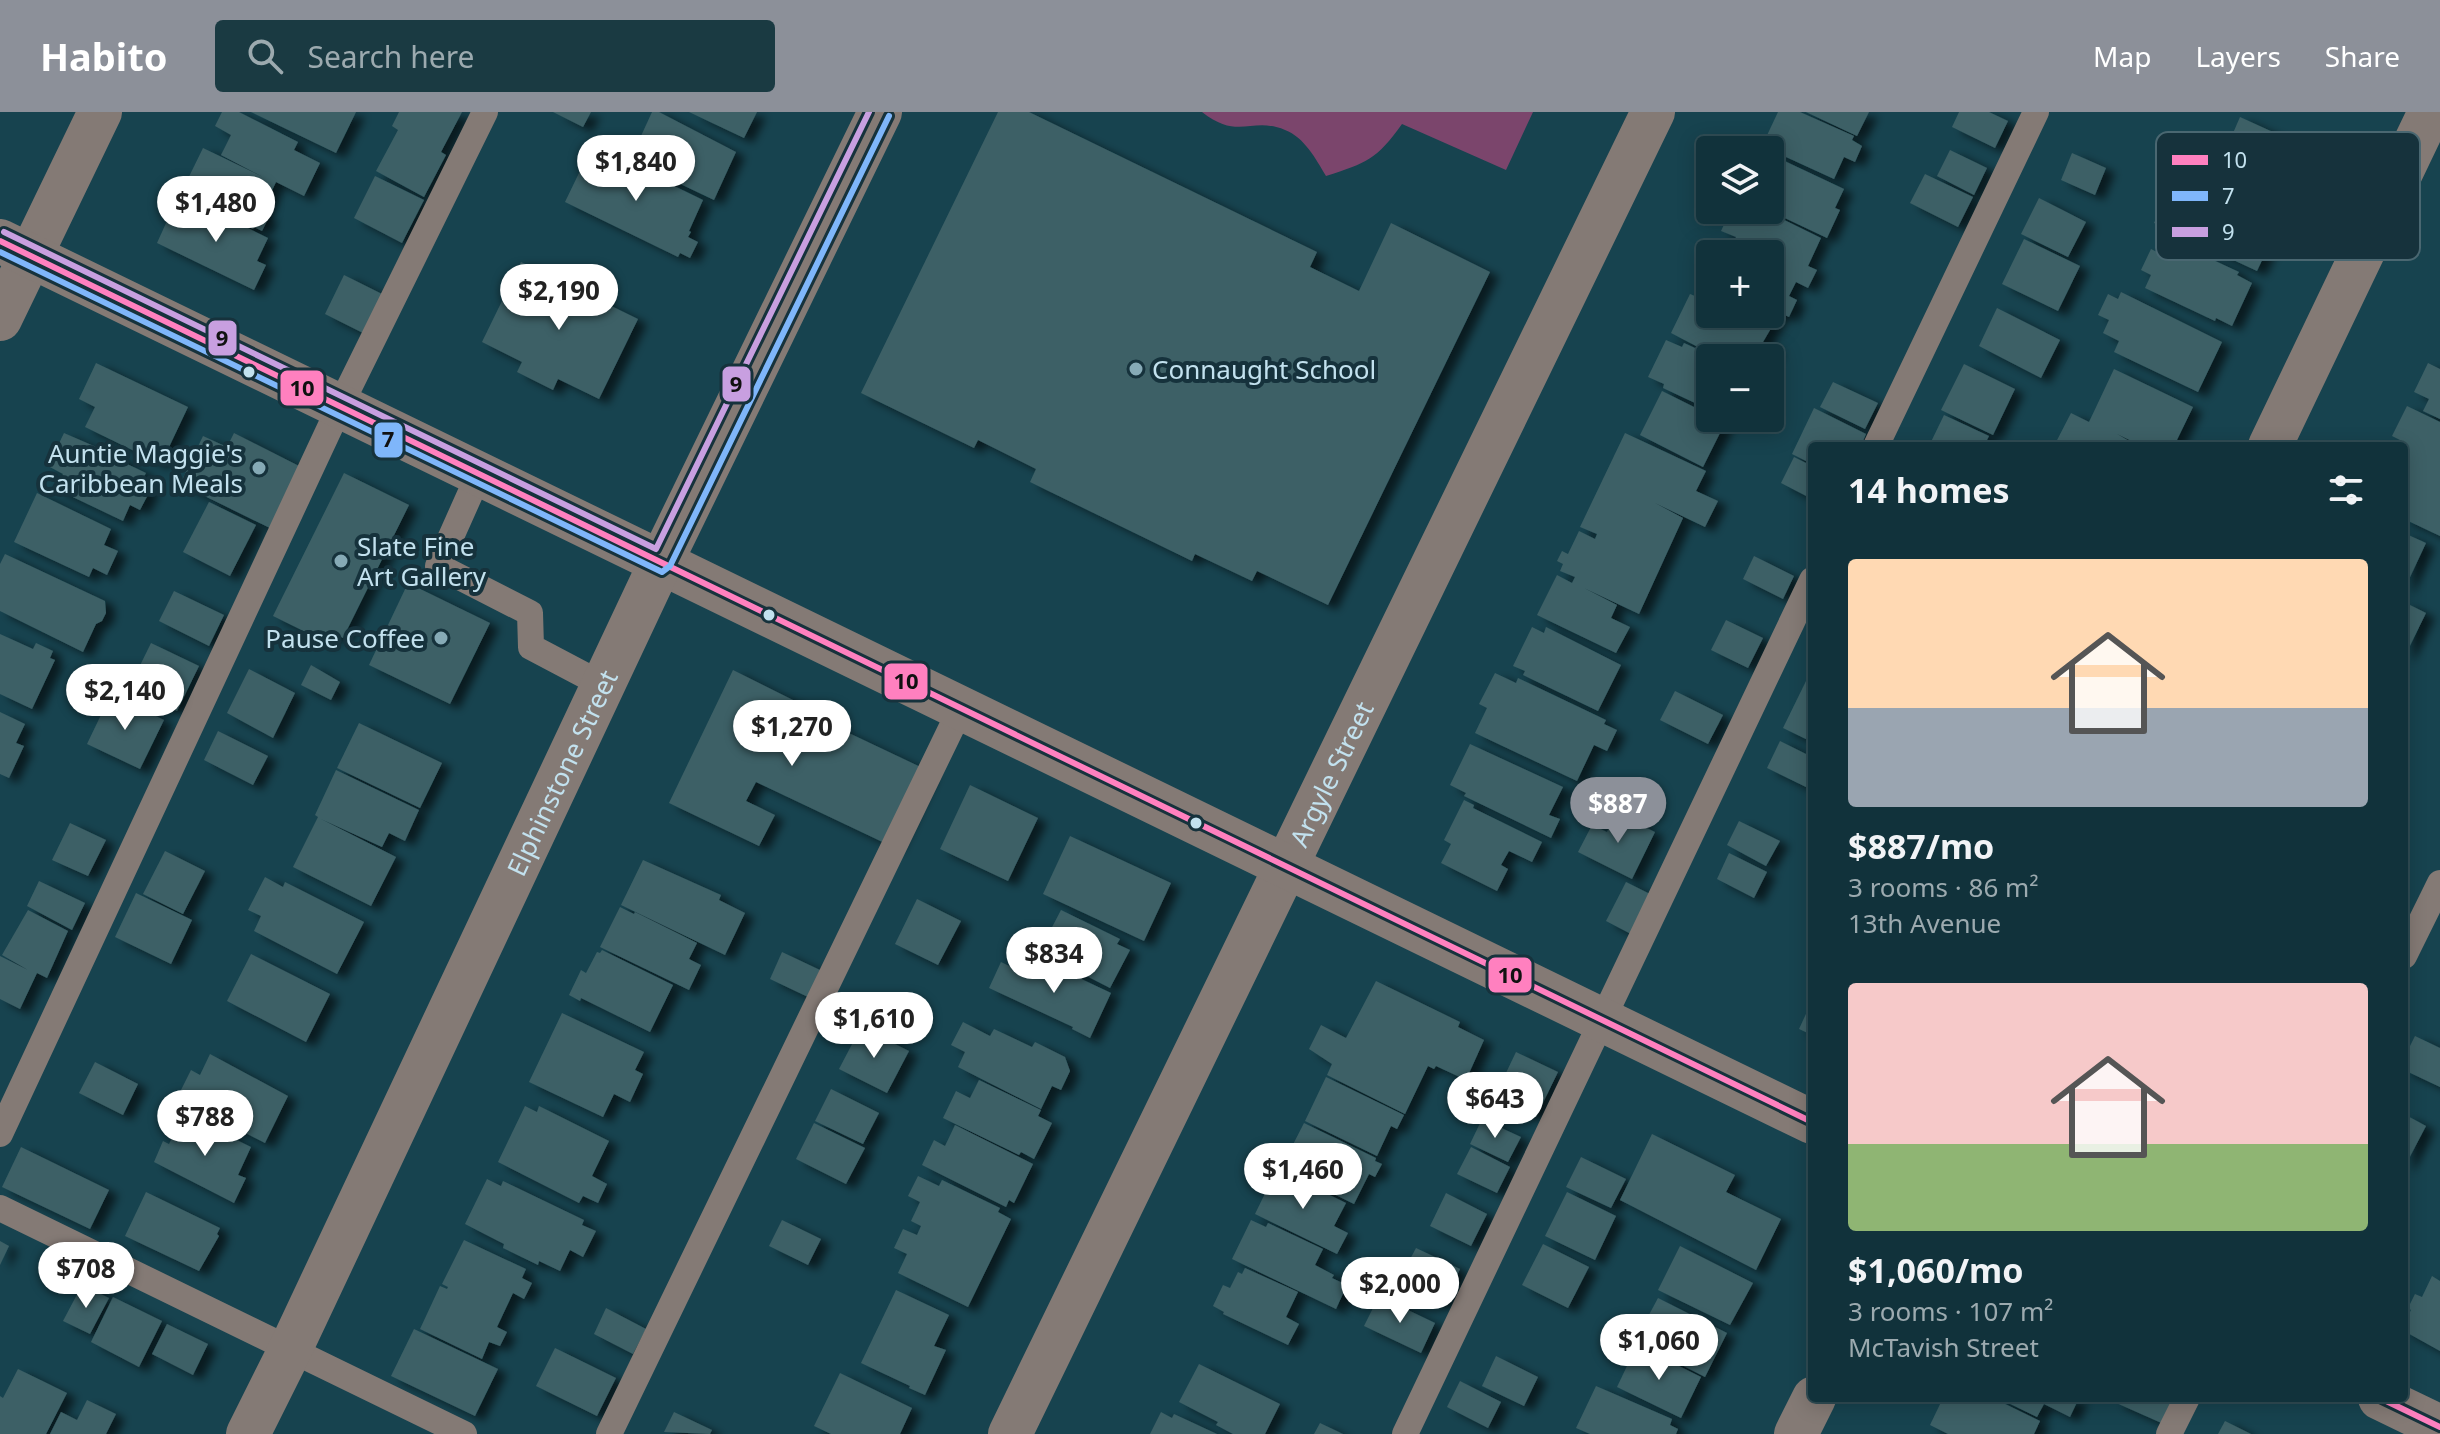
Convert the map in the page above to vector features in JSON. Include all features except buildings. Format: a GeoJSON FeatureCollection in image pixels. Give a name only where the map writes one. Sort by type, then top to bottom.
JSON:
{"type":"FeatureCollection","features":[{"type":"Feature","properties":{"kind":"street"},"geometry":{"type":"LineString","coordinates":[[0,319],[15,249],[100,112]]}},
{"type":"Feature","properties":{"kind":"street","name":"Elphinstone Street"},"geometry":{"type":"LineString","coordinates":[[248,1434],[661,562],[880,112]]}},
{"type":"Feature","properties":{"kind":"street","name":"Argyle Street"},"geometry":{"type":"LineString","coordinates":[[1010,1434],[1653,112]]}},
{"type":"Feature","properties":{"kind":"street"},"geometry":{"type":"LineString","coordinates":[[2420,133],[2430,112]]}},
{"type":"Feature","properties":{"kind":"street"},"geometry":{"type":"LineString","coordinates":[[15,249],[1808,1120]]}},
{"type":"Feature","properties":{"kind":"street"},"geometry":{"type":"LineString","coordinates":[[2272,442],[2359,260]]}},
{"type":"Feature","properties":{"kind":"street"},"geometry":{"type":"LineString","coordinates":[[1796,1434],[1812,1402]]}},
{"type":"Feature","properties":{"kind":"street"},"geometry":{"type":"LineString","coordinates":[[2388,1402],[2440,1427]]}},
{"type":"Feature","properties":{"kind":"lane"},"geometry":{"type":"LineString","coordinates":[[0,1134],[340,406],[485,112]]}},
{"type":"Feature","properties":{"kind":"lane"},"geometry":{"type":"LineString","coordinates":[[1878,442],[2036,112]]}},
{"type":"Feature","properties":{"kind":"lane"},"geometry":{"type":"LineString","coordinates":[[479,474],[438,566],[530,613],[531,647],[603,685]]}},
{"type":"Feature","properties":{"kind":"lane"},"geometry":{"type":"LineString","coordinates":[[1405,1434],[1808,588]]}},
{"type":"Feature","properties":{"kind":"lane"},"geometry":{"type":"LineString","coordinates":[[609,1434],[961,708]]}},
{"type":"Feature","properties":{"kind":"lane"},"geometry":{"type":"LineString","coordinates":[[2408,948],[2440,883]]}},
{"type":"Feature","properties":{"kind":"lane"},"geometry":{"type":"LineString","coordinates":[[0,1208],[464,1434]]}},
{"type":"Feature","properties":{"kind":"lane"},"geometry":{"type":"LineString","coordinates":[[2169,1434],[2185,1402]]}},
{"type":"Feature","properties":{"kind":"shaded area"},"geometry":{"type":"Polygon","coordinates":[[[1202,112],[1533,112],[1506,170],[1402,124],[1370,158],[1326,176],[1309,149],[1292,133],[1273,126],[1226,125],[1202,112]]]}},
{"type":"Feature","properties":{"kind":"transit line","name":"9"},"geometry":{"type":"LineString","coordinates":[[4,232],[656,549],[869,112]]}},
{"type":"Feature","properties":{"kind":"transit line","name":"7"},"geometry":{"type":"LineString","coordinates":[[0,252],[662,572],[670,566],[889,116]]}},
{"type":"Feature","properties":{"kind":"transit line","name":"10"},"geometry":{"type":"LineString","coordinates":[[0,241],[1808,1120]]}},
{"type":"Feature","properties":{"kind":"transit line","name":"10"},"geometry":{"type":"LineString","coordinates":[[2388,1402],[2440,1427]]}},
{"type":"Feature","properties":{"kind":"place","name":"Connaught School"},"geometry":{"type":"Point","coordinates":[1136,369]}},
{"type":"Feature","properties":{"kind":"place","name":"Auntie Maggie's Caribbean Meals"},"geometry":{"type":"Point","coordinates":[259,468]}},
{"type":"Feature","properties":{"kind":"place","name":"Slate Fine Art Gallery"},"geometry":{"type":"Point","coordinates":[341,561]}},
{"type":"Feature","properties":{"kind":"place","name":"Pause Coffee"},"geometry":{"type":"Point","coordinates":[441,638]}}]}
